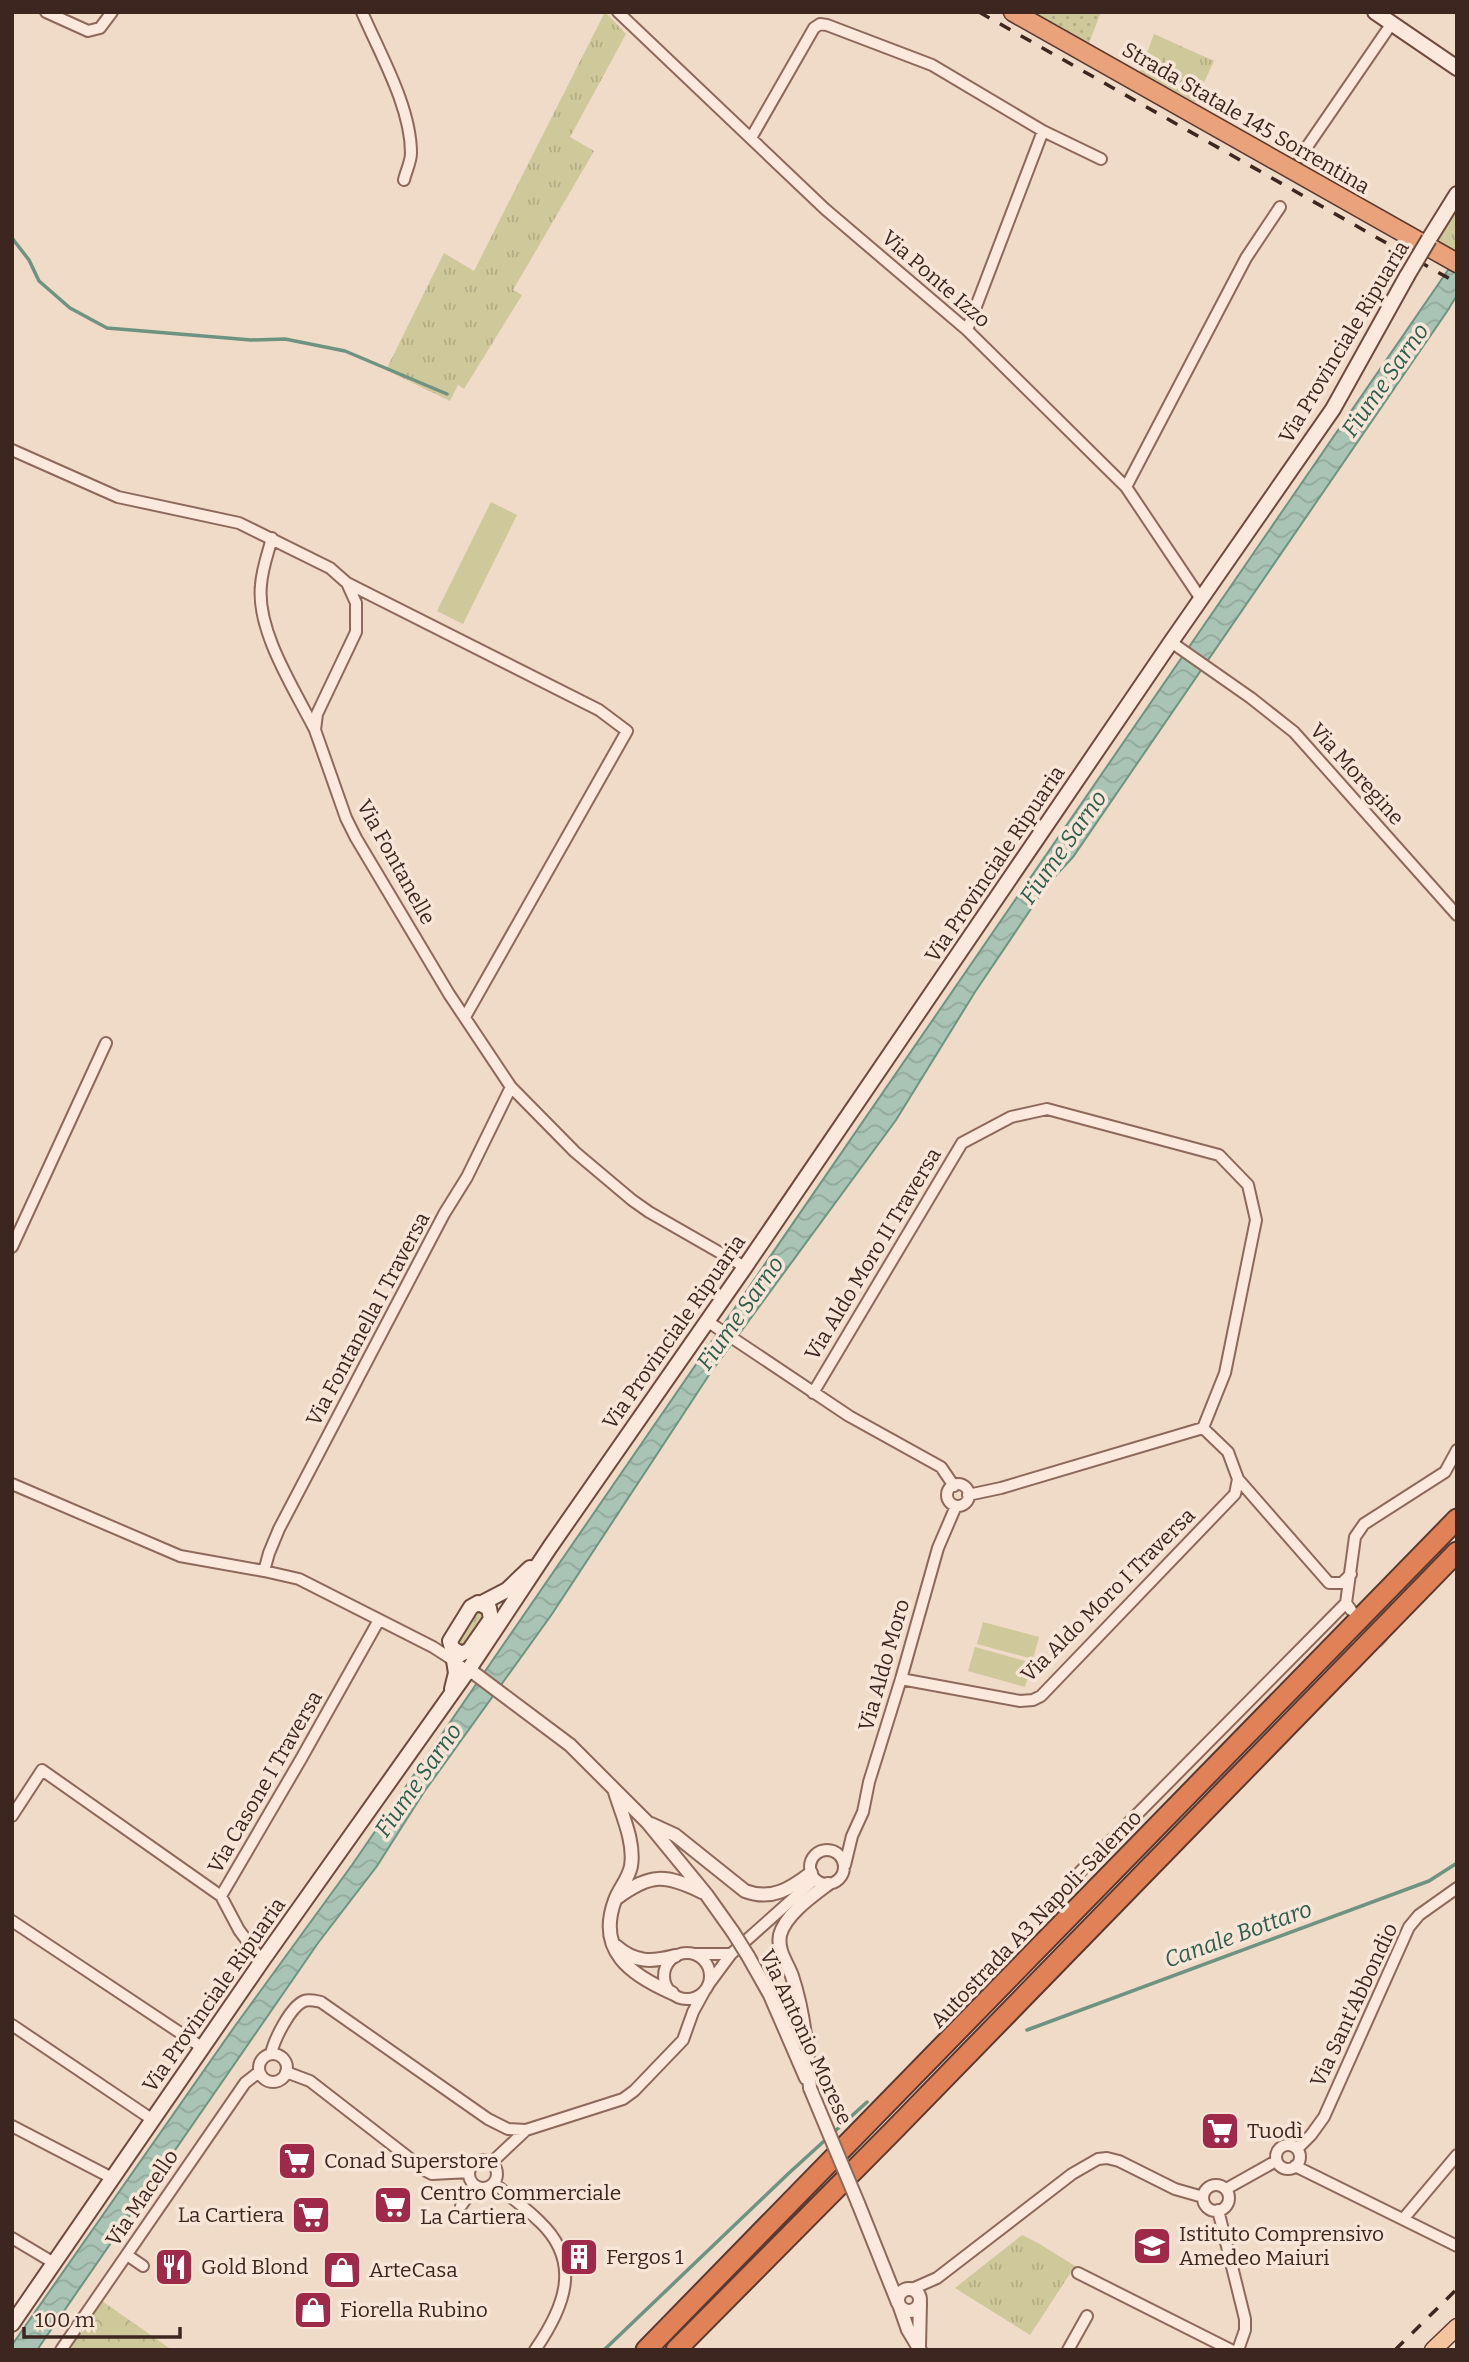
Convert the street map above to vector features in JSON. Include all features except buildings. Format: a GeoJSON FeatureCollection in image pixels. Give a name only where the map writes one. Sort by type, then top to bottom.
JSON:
{"type":"FeatureCollection","features":[{"type":"Feature","properties":{"kind":"highway","name":"Strada Statale 145 Sorrentina"},"geometry":{"type":"LineString","coordinates":[[1013,12],[1451,260]]}},
{"type":"Feature","properties":{"kind":"highway","name":"Autostrada A3 Napoli-Salerno"},"geometry":{"type":"LineString","coordinates":[[646,2350],[1457,1519]]}},
{"type":"Feature","properties":{"kind":"highway"},"geometry":{"type":"LineString","coordinates":[[676,2350],[1457,1552]]}},
{"type":"Feature","properties":{"kind":"main road"},"geometry":{"type":"LineString","coordinates":[[1375,12],[1457,68]]}},
{"type":"Feature","properties":{"kind":"main road","name":"Via Provinciale Ripuaria"},"geometry":{"type":"LineString","coordinates":[[487,1641],[550,1547],[710,1323],[1171,642],[1333,409],[1407,276],[1457,194]]}},
{"type":"Feature","properties":{"kind":"main road","name":"Via Provinciale Ripuaria"},"geometry":{"type":"LineString","coordinates":[[13,2322],[452,1690],[462,1658],[471,1607],[508,1590],[550,1547]]}},
{"type":"Feature","properties":{"kind":"main road"},"geometry":{"type":"LineString","coordinates":[[462,1658],[487,1641],[491,1619],[489,1608],[482,1603]]}},
{"type":"Feature","properties":{"kind":"main road","name":"Via Provinciale Ripuaria"},"geometry":{"type":"LineString","coordinates":[[462,1658],[491,1619]]}},
{"type":"Feature","properties":{"kind":"main road"},"geometry":{"type":"LineString","coordinates":[[1433,2350],[1457,2326]]}},
{"type":"Feature","properties":{"kind":"street"},"geometry":{"type":"LineString","coordinates":[[46,12],[89,31],[100,27],[112,12]]}},
{"type":"Feature","properties":{"kind":"street"},"geometry":{"type":"LineString","coordinates":[[362,12],[396,89],[409,133],[411,156],[404,180]]}},
{"type":"Feature","properties":{"kind":"street","name":"Via Ponte Izzo"},"geometry":{"type":"LineString","coordinates":[[618,12],[825,209],[967,330],[1126,487],[1201,599]]}},
{"type":"Feature","properties":{"kind":"street"},"geometry":{"type":"LineString","coordinates":[[1300,158],[1392,23]]}},
{"type":"Feature","properties":{"kind":"street"},"geometry":{"type":"LineString","coordinates":[[751,138],[814,28],[820,24],[933,65],[1042,131],[1101,159]]}},
{"type":"Feature","properties":{"kind":"street"},"geometry":{"type":"LineString","coordinates":[[967,330],[1042,131]]}},
{"type":"Feature","properties":{"kind":"street"},"geometry":{"type":"LineString","coordinates":[[1126,487],[1246,258],[1279,207]]}},
{"type":"Feature","properties":{"kind":"street"},"geometry":{"type":"LineString","coordinates":[[12,450],[118,496],[239,523],[330,568],[347,583],[599,710],[627,731],[465,1017]]}},
{"type":"Feature","properties":{"kind":"street","name":"Via Fontanelle"},"geometry":{"type":"LineString","coordinates":[[271,538],[260,586],[261,612],[278,657],[315,730],[346,818],[356,838],[465,1017],[512,1087],[576,1152],[649,1212],[746,1267]]}},
{"type":"Feature","properties":{"kind":"street"},"geometry":{"type":"LineString","coordinates":[[315,730],[317,714],[356,632],[356,603],[347,583]]}},
{"type":"Feature","properties":{"kind":"street","name":"Via Moregine"},"geometry":{"type":"LineString","coordinates":[[1171,642],[1217,673],[1294,732],[1457,915]]}},
{"type":"Feature","properties":{"kind":"street"},"geometry":{"type":"LineString","coordinates":[[12,1247],[106,1043]]}},
{"type":"Feature","properties":{"kind":"street","name":"Via Fontanella I Traversa"},"geometry":{"type":"LineString","coordinates":[[264,1571],[279,1530],[512,1087]]}},
{"type":"Feature","properties":{"kind":"street","name":"Via Aldo Moro II Traversa"},"geometry":{"type":"LineString","coordinates":[[813,1393],[962,1143],[1011,1117],[1047,1110],[1219,1155],[1248,1185],[1256,1220],[1225,1373],[1203,1429]]}},
{"type":"Feature","properties":{"kind":"street"},"geometry":{"type":"LineString","coordinates":[[710,1323],[849,1416],[941,1467],[954,1486],[964,1487],[968,1495]]}},
{"type":"Feature","properties":{"kind":"street"},"geometry":{"type":"LineString","coordinates":[[954,1486],[948,1492],[947,1498],[956,1506],[963,1504],[968,1495],[1001,1488],[1203,1429],[1228,1452],[1238,1479],[1329,1583],[1342,1583],[1351,1574]]}},
{"type":"Feature","properties":{"kind":"street"},"geometry":{"type":"LineString","coordinates":[[1079,1873],[1349,1607],[1355,1537],[1364,1524],[1445,1472],[1457,1450]]}},
{"type":"Feature","properties":{"kind":"street","name":"Via Aldo Moro I Traversa"},"geometry":{"type":"LineString","coordinates":[[901,1679],[1020,1701],[1041,1696],[1236,1494],[1238,1479]]}},
{"type":"Feature","properties":{"kind":"street"},"geometry":{"type":"LineString","coordinates":[[12,1484],[180,1556],[299,1579],[433,1647],[462,1658]]}},
{"type":"Feature","properties":{"kind":"street","name":"Via Aldo Moro"},"geometry":{"type":"LineString","coordinates":[[845,1865],[852,1836],[863,1812],[869,1782],[938,1548],[956,1506]]}},
{"type":"Feature","properties":{"kind":"street","name":"Via Casone I Traversa"},"geometry":{"type":"LineString","coordinates":[[262,1961],[234,1922],[221,1896],[302,1759],[379,1620]]}},
{"type":"Feature","properties":{"kind":"street"},"geometry":{"type":"LineString","coordinates":[[433,1647],[442,1647],[462,1658]]}},
{"type":"Feature","properties":{"kind":"street","name":"Via Antonio Morese"},"geometry":{"type":"LineString","coordinates":[[462,1658],[570,1745],[647,1822],[706,1894],[733,1932],[770,1995],[886,2267],[908,2330],[920,2348]]}},
{"type":"Feature","properties":{"kind":"street"},"geometry":{"type":"LineString","coordinates":[[12,1816],[41,1770],[221,1896]]}},
{"type":"Feature","properties":{"kind":"street"},"geometry":{"type":"LineString","coordinates":[[614,1789],[629,1837],[631,1858],[609,1926],[614,1943],[628,1969],[674,1995],[695,1997],[731,1954],[813,1876]]}},
{"type":"Feature","properties":{"kind":"street"},"geometry":{"type":"LineString","coordinates":[[647,1822],[676,1835],[745,1891],[754,1894],[765,1896],[785,1891],[813,1876]]}},
{"type":"Feature","properties":{"kind":"street"},"geometry":{"type":"LineString","coordinates":[[828,1884],[813,1876],[810,1868],[812,1857],[852,1836]]}},
{"type":"Feature","properties":{"kind":"street"},"geometry":{"type":"LineString","coordinates":[[810,2088],[808,2056],[799,2003],[779,1948],[780,1933],[800,1908],[828,1884],[839,1880],[845,1865],[841,1855],[826,1849]]}},
{"type":"Feature","properties":{"kind":"street"},"geometry":{"type":"LineString","coordinates":[[616,1898],[634,1885],[659,1878],[679,1881],[706,1894]]}},
{"type":"Feature","properties":{"kind":"street","name":"Via Sant'Abbondio"},"geometry":{"type":"LineString","coordinates":[[1203,2197],[1207,2189],[1214,2185],[1226,2189],[1276,2161],[1276,2153],[1282,2147],[1290,2145],[1297,2149],[1311,2135],[1324,2117],[1409,1927],[1419,1915],[1457,1888]]}},
{"type":"Feature","properties":{"kind":"street"},"geometry":{"type":"LineString","coordinates":[[12,1921],[203,2048]]}},
{"type":"Feature","properties":{"kind":"street"},"geometry":{"type":"LineString","coordinates":[[614,1943],[637,1959],[657,1961],[694,1954],[731,1954]]}},
{"type":"Feature","properties":{"kind":"street"},"geometry":{"type":"LineString","coordinates":[[271,2054],[273,2044],[295,2007],[312,2000],[321,2002],[488,2119],[508,2129],[526,2130],[623,2099],[676,2049],[709,1978],[708,1966],[694,1954]]}},
{"type":"Feature","properties":{"kind":"street"},"geometry":{"type":"LineString","coordinates":[[675,1956],[666,1965],[665,1983],[690,2022]]}},
{"type":"Feature","properties":{"kind":"street"},"geometry":{"type":"LineString","coordinates":[[12,2025],[153,2120]]}},
{"type":"Feature","properties":{"kind":"street"},"geometry":{"type":"LineString","coordinates":[[271,2054],[283,2059],[286,2072],[281,2079],[273,2082],[264,2079],[259,2072],[262,2058],[271,2054]]}},
{"type":"Feature","properties":{"kind":"street","name":"Via Macello"},"geometry":{"type":"LineString","coordinates":[[61,2350],[245,2083],[259,2072]]}},
{"type":"Feature","properties":{"kind":"street"},"geometry":{"type":"LineString","coordinates":[[286,2072],[310,2081],[432,2174],[469,2172],[478,2161],[491,2163]]}},
{"type":"Feature","properties":{"kind":"street"},"geometry":{"type":"LineString","coordinates":[[12,2126],[112,2178]]}},
{"type":"Feature","properties":{"kind":"street"},"geometry":{"type":"LineString","coordinates":[[491,2163],[526,2130]]}},
{"type":"Feature","properties":{"kind":"street"},"geometry":{"type":"LineString","coordinates":[[1295,2166],[1299,2160],[1297,2149]]}},
{"type":"Feature","properties":{"kind":"street"},"geometry":{"type":"LineString","coordinates":[[1404,2218],[1457,2155]]}},
{"type":"Feature","properties":{"kind":"street"},"geometry":{"type":"LineString","coordinates":[[937,2278],[900,2292],[899,2305],[906,2311],[913,2311],[937,2278],[1072,2174],[1098,2159],[1119,2161],[1175,2189],[1203,2197],[1208,2207],[1218,2210]]}},
{"type":"Feature","properties":{"kind":"street"},"geometry":{"type":"LineString","coordinates":[[1276,2161],[1284,2168],[1295,2166],[1457,2246]]}},
{"type":"Feature","properties":{"kind":"street"},"geometry":{"type":"LineString","coordinates":[[469,2172],[475,2186],[487,2188],[494,2183],[497,2174],[491,2163]]}},
{"type":"Feature","properties":{"kind":"street"},"geometry":{"type":"LineString","coordinates":[[494,2183],[542,2223],[554,2238],[561,2255],[565,2291],[560,2309],[535,2350]]}},
{"type":"Feature","properties":{"kind":"street"},"geometry":{"type":"LineString","coordinates":[[461,2206],[475,2186]]}},
{"type":"Feature","properties":{"kind":"street"},"geometry":{"type":"LineString","coordinates":[[1218,2210],[1227,2204],[1226,2189]]}},
{"type":"Feature","properties":{"kind":"street"},"geometry":{"type":"LineString","coordinates":[[1218,2210],[1245,2319],[1245,2330],[1238,2350]]}},
{"type":"Feature","properties":{"kind":"street"},"geometry":{"type":"LineString","coordinates":[[12,2238],[54,2263]]}},
{"type":"Feature","properties":{"kind":"street"},"geometry":{"type":"LineString","coordinates":[[127,2255],[143,2266]]}},
{"type":"Feature","properties":{"kind":"street","name":"Via Antonio Morese"},"geometry":{"type":"LineString","coordinates":[[886,2267],[919,2293],[920,2348]]}},
{"type":"Feature","properties":{"kind":"street"},"geometry":{"type":"LineString","coordinates":[[1078,2273],[1231,2350]]}},
{"type":"Feature","properties":{"kind":"street"},"geometry":{"type":"LineString","coordinates":[[1068,2350],[1087,2316]]}},
{"type":"Feature","properties":{"kind":"green space"},"geometry":{"type":"Polygon","coordinates":[[[605,12],[626,34],[570,137],[594,151],[513,290],[522,295],[464,389],[458,385],[450,401],[386,370],[444,253],[474,271],[605,12]]]}},
{"type":"Feature","properties":{"kind":"green space"},"geometry":{"type":"Polygon","coordinates":[[[1034,12],[1101,12],[1089,43],[1034,12]]]}},
{"type":"Feature","properties":{"kind":"green space"},"geometry":{"type":"Polygon","coordinates":[[[1154,34],[1214,61],[1195,102],[1140,72],[1154,34]]]}},
{"type":"Feature","properties":{"kind":"green space"},"geometry":{"type":"Polygon","coordinates":[[[1457,211],[1457,253],[1436,242],[1457,211]]]}},
{"type":"Feature","properties":{"kind":"green space"},"geometry":{"type":"Polygon","coordinates":[[[491,502],[517,515],[463,624],[437,611],[491,502]]]}},
{"type":"Feature","properties":{"kind":"green space"},"geometry":{"type":"Polygon","coordinates":[[[478,1613],[483,1616],[465,1643],[461,1644],[460,1641],[478,1613]]]}},
{"type":"Feature","properties":{"kind":"green space"},"geometry":{"type":"Polygon","coordinates":[[[983,1622],[1039,1637],[1033,1659],[977,1644],[983,1622]]]}},
{"type":"Feature","properties":{"kind":"green space"},"geometry":{"type":"Polygon","coordinates":[[[975,1647],[1032,1663],[1025,1687],[968,1671],[975,1647]]]}},
{"type":"Feature","properties":{"kind":"green space"},"geometry":{"type":"Polygon","coordinates":[[[1022,2235],[1075,2266],[1030,2335],[955,2288],[1022,2235]]]}},
{"type":"Feature","properties":{"kind":"green space"},"geometry":{"type":"Polygon","coordinates":[[[102,2301],[172,2350],[69,2350],[102,2301]]]}},
{"type":"Feature","properties":{"kind":"water","name":"Fiume Sarno"},"geometry":{"type":"Polygon","coordinates":[[[1457,257],[1457,295],[1448,310],[1073,857],[1047,885],[975,992],[896,1120],[709,1375],[552,1614],[424,1792],[377,1866],[318,1943],[37,2350],[12,2350],[12,2345],[235,2026],[352,1865],[1457,257]]]}},
{"type":"Feature","properties":{"kind":"waterway"},"geometry":{"type":"LineString","coordinates":[[12,238],[29,260],[39,281],[70,308],[107,328],[251,340],[285,339],[345,351],[447,394]]}},
{"type":"Feature","properties":{"kind":"waterway","name":"Canale Bottaro"},"geometry":{"type":"LineString","coordinates":[[1027,2030],[1429,1881],[1457,1863]]}},
{"type":"Feature","properties":{"kind":"waterway","name":"Canale Bottaro"},"geometry":{"type":"LineString","coordinates":[[604,2350],[867,2102]]}},
{"type":"Feature","properties":{"kind":"tunnel"},"geometry":{"type":"LineString","coordinates":[[1356,1616],[1387,1646]]}},
{"type":"Feature","properties":{"kind":"railway"},"geometry":{"type":"LineString","coordinates":[[979,12],[1457,283]]}},
{"type":"Feature","properties":{"kind":"railway"},"geometry":{"type":"LineString","coordinates":[[1395,2350],[1457,2289]]}},
{"type":"Feature","properties":{"kind":"place","name":"Tuodì"},"geometry":{"type":"Point","coordinates":[1220,2131]}},
{"type":"Feature","properties":{"kind":"place","name":"Conad Superstore"},"geometry":{"type":"Point","coordinates":[297,2161]}},
{"type":"Feature","properties":{"kind":"place","name":"Centro Commerciale La Cartiera"},"geometry":{"type":"Point","coordinates":[393,2205]}},
{"type":"Feature","properties":{"kind":"place","name":"La Cartiera"},"geometry":{"type":"Point","coordinates":[311,2215]}},
{"type":"Feature","properties":{"kind":"place","name":"Istituto Comprensivo Amedeo Maiuri"},"geometry":{"type":"Point","coordinates":[1152,2246]}},
{"type":"Feature","properties":{"kind":"place","name":"Fergos 1"},"geometry":{"type":"Point","coordinates":[579,2257]}},
{"type":"Feature","properties":{"kind":"place","name":"Gold Blond"},"geometry":{"type":"Point","coordinates":[174,2267]}},
{"type":"Feature","properties":{"kind":"place","name":"ArteCasa"},"geometry":{"type":"Point","coordinates":[342,2270]}},
{"type":"Feature","properties":{"kind":"place","name":"Fiorella Rubino"},"geometry":{"type":"Point","coordinates":[313,2310]}}]}
